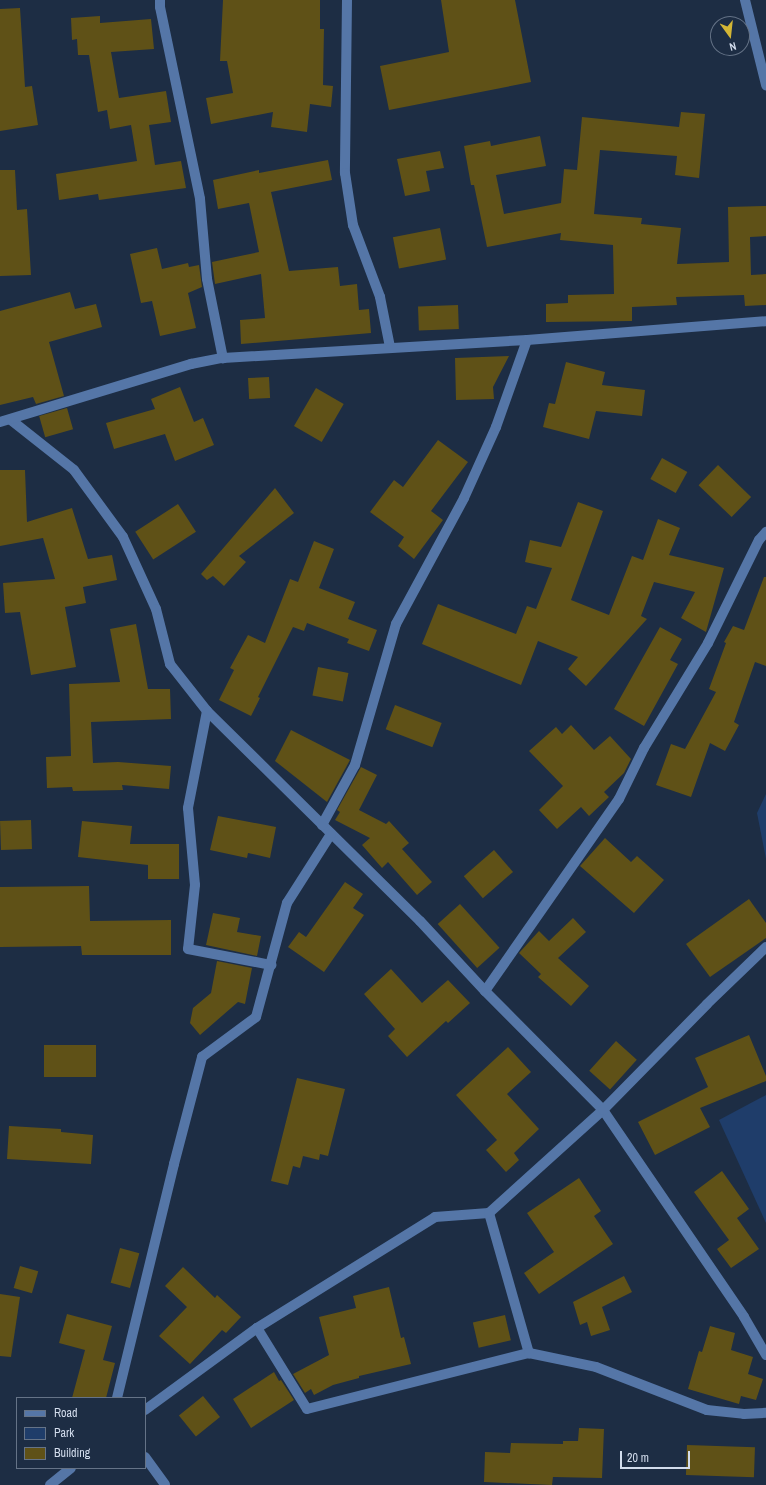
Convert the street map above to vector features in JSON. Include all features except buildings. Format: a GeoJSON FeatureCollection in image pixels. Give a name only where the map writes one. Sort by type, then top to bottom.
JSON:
{"type":"FeatureCollection","features":[{"type":"Feature","properties":{"kind":"street"},"geometry":{"type":"LineString","coordinates":[[160,0],[160,7],[200,199],[207,279],[223,358]]}},
{"type":"Feature","properties":{"kind":"street"},"geometry":{"type":"LineString","coordinates":[[347,0],[345,173],[353,225],[380,297],[390,347]]}},
{"type":"Feature","properties":{"kind":"street"},"geometry":{"type":"LineString","coordinates":[[745,0],[766,86]]}},
{"type":"Feature","properties":{"kind":"street"},"geometry":{"type":"LineString","coordinates":[[0,422],[11,420],[191,364],[223,358],[527,340],[766,321]]}},
{"type":"Feature","properties":{"kind":"street"},"geometry":{"type":"LineString","coordinates":[[322,825],[355,765],[396,624],[464,498],[496,426],[527,340]]}},
{"type":"Feature","properties":{"kind":"street"},"geometry":{"type":"LineString","coordinates":[[11,420],[74,470],[123,537],[156,609],[170,664],[207,711],[420,921],[486,991],[603,1110],[744,1318],[766,1355]]}},
{"type":"Feature","properties":{"kind":"street"},"geometry":{"type":"LineString","coordinates":[[486,991],[619,799],[644,748],[708,643],[759,540],[766,532]]}},
{"type":"Feature","properties":{"kind":"street"},"geometry":{"type":"LineString","coordinates":[[207,711],[188,808],[195,885],[188,949],[271,965]]}},
{"type":"Feature","properties":{"kind":"street"},"geometry":{"type":"LineString","coordinates":[[117,1397],[174,1164],[202,1057],[256,1017],[287,903],[331,834]]}},
{"type":"Feature","properties":{"kind":"street"},"geometry":{"type":"LineString","coordinates":[[146,1409],[257,1328],[435,1217],[489,1213],[603,1110],[707,1004],[766,947]]}},
{"type":"Feature","properties":{"kind":"street"},"geometry":{"type":"LineString","coordinates":[[489,1213],[529,1353]]}},
{"type":"Feature","properties":{"kind":"street"},"geometry":{"type":"LineString","coordinates":[[257,1328],[307,1409],[529,1353],[596,1367],[707,1410],[744,1414],[766,1412]]}},
{"type":"Feature","properties":{"kind":"street"},"geometry":{"type":"LineString","coordinates":[[146,1458],[166,1485]]}},
{"type":"Feature","properties":{"kind":"street"},"geometry":{"type":"LineString","coordinates":[[50,1485],[70,1469]]}},
{"type":"Feature","properties":{"kind":"green space"},"geometry":{"type":"Polygon","coordinates":[[[766,794],[766,859],[757,813],[766,794]]]}},
{"type":"Feature","properties":{"kind":"green space"},"geometry":{"type":"Polygon","coordinates":[[[766,1095],[766,1223],[719,1120],[766,1095]]]}}]}
